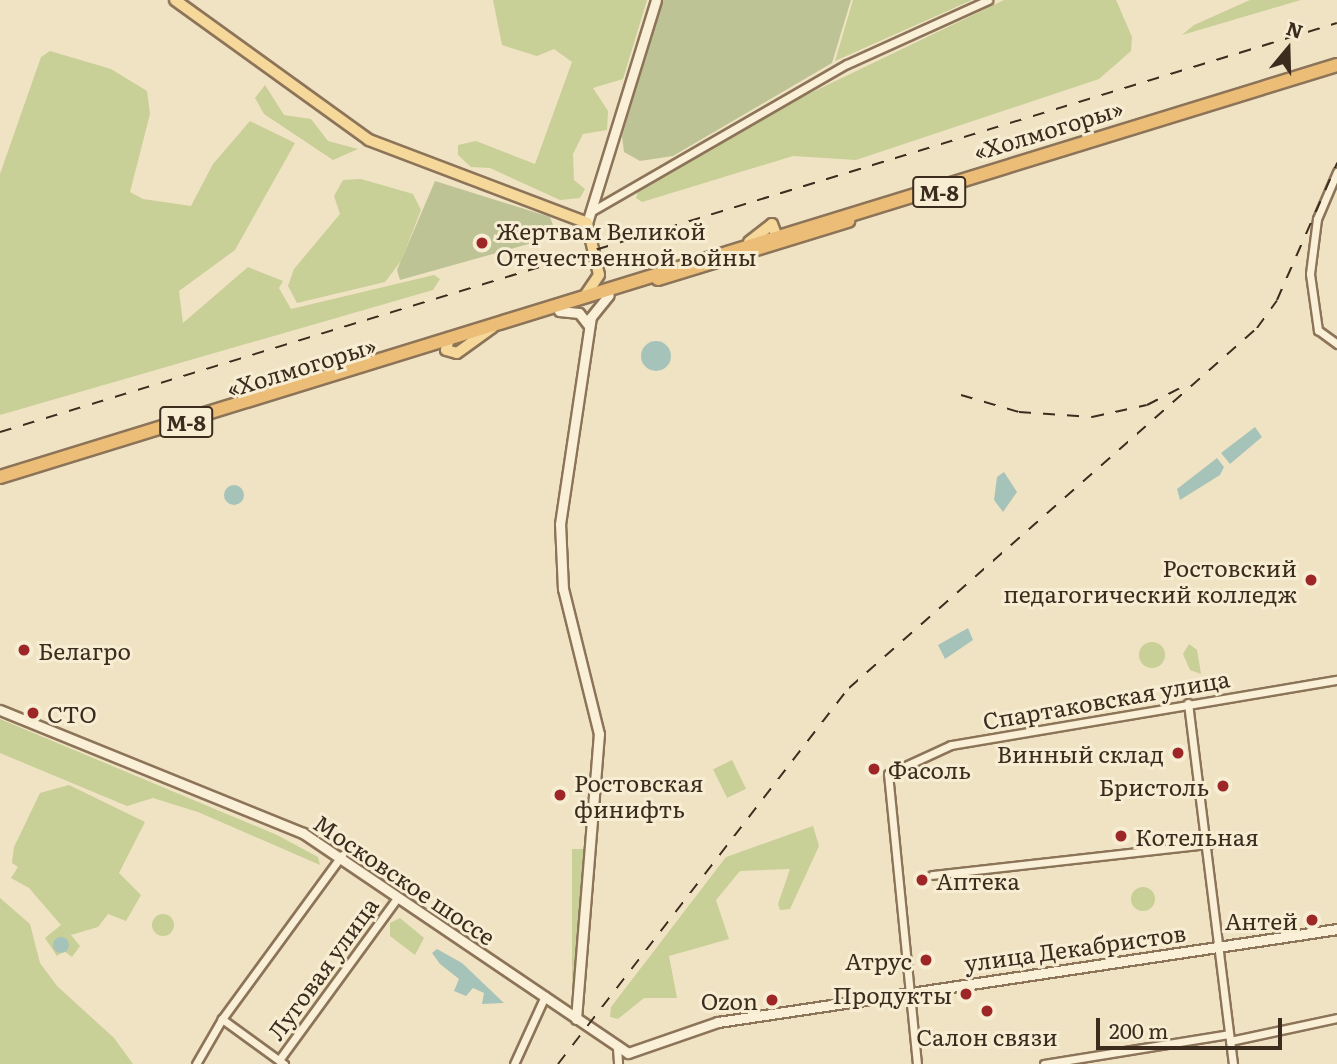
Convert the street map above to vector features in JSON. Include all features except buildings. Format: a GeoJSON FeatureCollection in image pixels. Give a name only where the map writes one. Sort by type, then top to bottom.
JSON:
{"type":"FeatureCollection","features":[{"type":"Feature","properties":{"kind":"highway","name":"«Холмогоры»"},"geometry":{"type":"LineString","coordinates":[[493,327],[559,311],[779,238],[1337,65]]}},
{"type":"Feature","properties":{"kind":"highway","name":"«Холмогоры»"},"geometry":{"type":"LineString","coordinates":[[0,477],[448,342],[749,242],[779,238],[1337,73]]}},
{"type":"Feature","properties":{"kind":"main road"},"geometry":{"type":"LineString","coordinates":[[175,0],[369,140],[587,223],[599,270],[610,280],[628,281]]}},
{"type":"Feature","properties":{"kind":"main road"},"geometry":{"type":"LineString","coordinates":[[586,294],[599,270]]}},
{"type":"Feature","properties":{"kind":"street"},"geometry":{"type":"LineString","coordinates":[[587,223],[656,0]]}},
{"type":"Feature","properties":{"kind":"street"},"geometry":{"type":"LineString","coordinates":[[592,211],[847,64],[988,0]]}},
{"type":"Feature","properties":{"kind":"street"},"geometry":{"type":"LineString","coordinates":[[1337,172],[1317,219],[1310,274],[1318,330],[1337,344]]}},
{"type":"Feature","properties":{"kind":"street"},"geometry":{"type":"LineString","coordinates":[[576,1018],[599,734],[563,589],[560,524],[589,328],[594,309],[609,295]]}},
{"type":"Feature","properties":{"kind":"street"},"geometry":{"type":"LineString","coordinates":[[559,311],[579,313],[589,328]]}},
{"type":"Feature","properties":{"kind":"street","name":"Спартаковская улица"},"geometry":{"type":"LineString","coordinates":[[909,991],[888,774],[951,745],[1337,680]]}},
{"type":"Feature","properties":{"kind":"street"},"geometry":{"type":"LineString","coordinates":[[1188,704],[1208,844],[1233,1064]]}},
{"type":"Feature","properties":{"kind":"street","name":"Московское шоссе"},"geometry":{"type":"LineString","coordinates":[[0,710],[261,811],[342,855],[397,898],[545,996],[617,1048]]}},
{"type":"Feature","properties":{"kind":"street"},"geometry":{"type":"LineString","coordinates":[[932,875],[1208,844]]}},
{"type":"Feature","properties":{"kind":"street"},"geometry":{"type":"LineString","coordinates":[[195,1064],[222,1019],[342,855]]}},
{"type":"Feature","properties":{"kind":"street","name":"Луговая улица"},"geometry":{"type":"LineString","coordinates":[[281,1062],[397,898]]}},
{"type":"Feature","properties":{"kind":"street","name":"улица Декабристов"},"geometry":{"type":"LineString","coordinates":[[617,1048],[637,1053],[709,1024],[909,991],[1337,929]]}},
{"type":"Feature","properties":{"kind":"street"},"geometry":{"type":"LineString","coordinates":[[909,991],[917,1064]]}},
{"type":"Feature","properties":{"kind":"street"},"geometry":{"type":"LineString","coordinates":[[514,1064],[545,996]]}},
{"type":"Feature","properties":{"kind":"street"},"geometry":{"type":"LineString","coordinates":[[1044,1064],[1230,1037],[1337,1018]]}},
{"type":"Feature","properties":{"kind":"street"},"geometry":{"type":"LineString","coordinates":[[222,1019],[281,1062]]}},
{"type":"Feature","properties":{"kind":"street"},"geometry":{"type":"LineString","coordinates":[[617,1048],[618,1064]]}},
{"type":"Feature","properties":{"kind":"green space"},"geometry":{"type":"Polygon","coordinates":[[[493,0],[647,0],[623,79],[593,88],[608,111],[607,130],[583,134],[573,154],[574,180],[585,189],[580,198],[560,200],[490,168],[471,167],[458,155],[458,145],[476,141],[535,164],[572,62],[554,49],[537,56],[502,45],[493,0]]]}},
{"type":"Feature","properties":{"kind":"green space"},"geometry":{"type":"Polygon","coordinates":[[[662,0],[851,0],[832,63],[673,156],[640,161],[624,152],[622,136],[662,0]]]}},
{"type":"Feature","properties":{"kind":"green space"},"geometry":{"type":"Polygon","coordinates":[[[853,0],[972,0],[835,61],[853,0]]]}},
{"type":"Feature","properties":{"kind":"green space"},"geometry":{"type":"Polygon","coordinates":[[[1004,0],[1116,0],[1132,37],[1131,51],[1099,79],[856,160],[793,156],[642,202],[636,198],[638,191],[794,101],[1004,0]]]}},
{"type":"Feature","properties":{"kind":"green space"},"geometry":{"type":"Polygon","coordinates":[[[1250,0],[1301,0],[1182,35],[1194,25],[1250,0]]]}},
{"type":"Feature","properties":{"kind":"green space"},"geometry":{"type":"Polygon","coordinates":[[[50,51],[111,69],[147,91],[150,114],[130,192],[143,199],[191,206],[213,164],[250,121],[295,143],[235,250],[179,291],[183,323],[248,267],[283,281],[279,288],[291,309],[434,275],[440,279],[433,290],[0,415],[0,174],[41,57],[50,51]]]}},
{"type":"Feature","properties":{"kind":"green space"},"geometry":{"type":"Polygon","coordinates":[[[265,85],[284,115],[311,119],[328,141],[358,149],[333,160],[264,114],[255,98],[265,85]]]}},
{"type":"Feature","properties":{"kind":"green space"},"geometry":{"type":"Polygon","coordinates":[[[361,179],[413,194],[421,210],[401,261],[385,282],[297,303],[288,286],[294,269],[340,214],[334,196],[343,180],[361,179]]]}},
{"type":"Feature","properties":{"kind":"green space"},"geometry":{"type":"Polygon","coordinates":[[[435,181],[550,217],[557,236],[400,280],[397,270],[435,181]]]}},
{"type":"Feature","properties":{"kind":"green space"},"geometry":{"type":"Polygon","coordinates":[[[1152,642],[1161,646],[1165,655],[1161,664],[1152,668],[1143,664],[1139,655],[1143,646],[1152,642]]]}},
{"type":"Feature","properties":{"kind":"green space"},"geometry":{"type":"Polygon","coordinates":[[[1189,644],[1197,650],[1201,674],[1190,670],[1183,654],[1189,644]]]}},
{"type":"Feature","properties":{"kind":"green space"},"geometry":{"type":"Polygon","coordinates":[[[0,719],[277,835],[318,857],[320,865],[198,812],[153,798],[127,806],[0,753],[0,719]]]}},
{"type":"Feature","properties":{"kind":"green space"},"geometry":{"type":"Polygon","coordinates":[[[732,760],[746,789],[727,798],[713,769],[732,760]]]}},
{"type":"Feature","properties":{"kind":"green space"},"geometry":{"type":"Polygon","coordinates":[[[69,785],[145,822],[119,873],[141,895],[126,921],[108,914],[98,927],[71,935],[80,946],[72,957],[64,951],[57,956],[45,938],[61,925],[29,888],[11,878],[18,867],[12,863],[14,847],[40,793],[69,785]]]}},
{"type":"Feature","properties":{"kind":"green space"},"geometry":{"type":"Polygon","coordinates":[[[813,826],[819,846],[790,909],[780,910],[778,904],[790,869],[740,871],[716,900],[729,939],[669,956],[677,998],[644,998],[618,1019],[610,1017],[611,1007],[726,857],[813,826]]]}},
{"type":"Feature","properties":{"kind":"green space"},"geometry":{"type":"Polygon","coordinates":[[[572,849],[583,849],[583,990],[572,990],[572,849]]]}},
{"type":"Feature","properties":{"kind":"green space"},"geometry":{"type":"Polygon","coordinates":[[[1143,887],[1151,891],[1155,899],[1151,907],[1143,911],[1135,907],[1131,899],[1135,891],[1143,887]]]}},
{"type":"Feature","properties":{"kind":"green space"},"geometry":{"type":"Polygon","coordinates":[[[0,898],[30,924],[40,963],[57,986],[114,1038],[133,1064],[0,1064],[0,898]]]}},
{"type":"Feature","properties":{"kind":"green space"},"geometry":{"type":"Polygon","coordinates":[[[163,914],[171,917],[174,925],[171,933],[163,936],[155,933],[152,925],[155,917],[163,914]]]}},
{"type":"Feature","properties":{"kind":"green space"},"geometry":{"type":"Polygon","coordinates":[[[400,918],[424,938],[415,955],[390,936],[390,923],[400,918]]]}},
{"type":"Feature","properties":{"kind":"water"},"geometry":{"type":"Polygon","coordinates":[[[656,341],[662,342],[670,350],[670,362],[662,370],[656,371],[650,370],[642,362],[641,356],[642,350],[650,342],[656,341]]]}},
{"type":"Feature","properties":{"kind":"water"},"geometry":{"type":"Polygon","coordinates":[[[1255,427],[1262,437],[1230,464],[1221,453],[1255,427]]]}},
{"type":"Feature","properties":{"kind":"water"},"geometry":{"type":"Polygon","coordinates":[[[1217,458],[1224,467],[1220,475],[1180,500],[1177,489],[1217,458]]]}},
{"type":"Feature","properties":{"kind":"water"},"geometry":{"type":"Polygon","coordinates":[[[1004,472],[1017,492],[1003,512],[994,500],[997,477],[1004,472]]]}},
{"type":"Feature","properties":{"kind":"water"},"geometry":{"type":"Polygon","coordinates":[[[234,485],[241,488],[244,495],[241,502],[234,505],[227,502],[224,495],[227,488],[234,485]]]}},
{"type":"Feature","properties":{"kind":"water"},"geometry":{"type":"Polygon","coordinates":[[[968,628],[973,640],[945,659],[938,645],[968,628]]]}},
{"type":"Feature","properties":{"kind":"water"},"geometry":{"type":"Polygon","coordinates":[[[58,937],[64,937],[69,945],[67,951],[58,953],[53,948],[53,942],[58,937]]]}},
{"type":"Feature","properties":{"kind":"water"},"geometry":{"type":"Polygon","coordinates":[[[437,949],[462,963],[504,1003],[482,1004],[484,993],[473,988],[466,996],[454,991],[459,979],[440,964],[432,953],[437,949]]]}},
{"type":"Feature","properties":{"kind":"railway"},"geometry":{"type":"LineString","coordinates":[[0,432],[1337,23]]}},
{"type":"Feature","properties":{"kind":"railway"},"geometry":{"type":"LineString","coordinates":[[558,1064],[849,688],[1257,328],[1277,300],[1337,163]]}},
{"type":"Feature","properties":{"kind":"railway"},"geometry":{"type":"LineString","coordinates":[[961,395],[1019,412],[1092,417],[1147,405],[1186,385]]}},
{"type":"Feature","properties":{"kind":"place","name":"Жертвам Великой Отечественной войны"},"geometry":{"type":"Point","coordinates":[482,243]}},
{"type":"Feature","properties":{"kind":"place","name":"Ростовский педагогический колледж"},"geometry":{"type":"Point","coordinates":[1311,580]}},
{"type":"Feature","properties":{"kind":"place","name":"Белагро"},"geometry":{"type":"Point","coordinates":[24,650]}},
{"type":"Feature","properties":{"kind":"place","name":"СТО"},"geometry":{"type":"Point","coordinates":[33,713]}},
{"type":"Feature","properties":{"kind":"place","name":"Винный склад"},"geometry":{"type":"Point","coordinates":[1178,753]}},
{"type":"Feature","properties":{"kind":"place","name":"Фасоль"},"geometry":{"type":"Point","coordinates":[874,769]}},
{"type":"Feature","properties":{"kind":"place","name":"Бристоль"},"geometry":{"type":"Point","coordinates":[1223,786]}},
{"type":"Feature","properties":{"kind":"place","name":"Ростовская финифть"},"geometry":{"type":"Point","coordinates":[560,795]}},
{"type":"Feature","properties":{"kind":"place","name":"Котельная"},"geometry":{"type":"Point","coordinates":[1121,836]}},
{"type":"Feature","properties":{"kind":"place","name":"Аптека"},"geometry":{"type":"Point","coordinates":[922,880]}},
{"type":"Feature","properties":{"kind":"place","name":"Антей"},"geometry":{"type":"Point","coordinates":[1312,920]}},
{"type":"Feature","properties":{"kind":"place","name":"Атрус"},"geometry":{"type":"Point","coordinates":[926,960]}},
{"type":"Feature","properties":{"kind":"place","name":"Продукты"},"geometry":{"type":"Point","coordinates":[966,994]}},
{"type":"Feature","properties":{"kind":"place","name":"Ozon"},"geometry":{"type":"Point","coordinates":[772,1000]}},
{"type":"Feature","properties":{"kind":"place","name":"Салон связи"},"geometry":{"type":"Point","coordinates":[987,1011]}}]}
